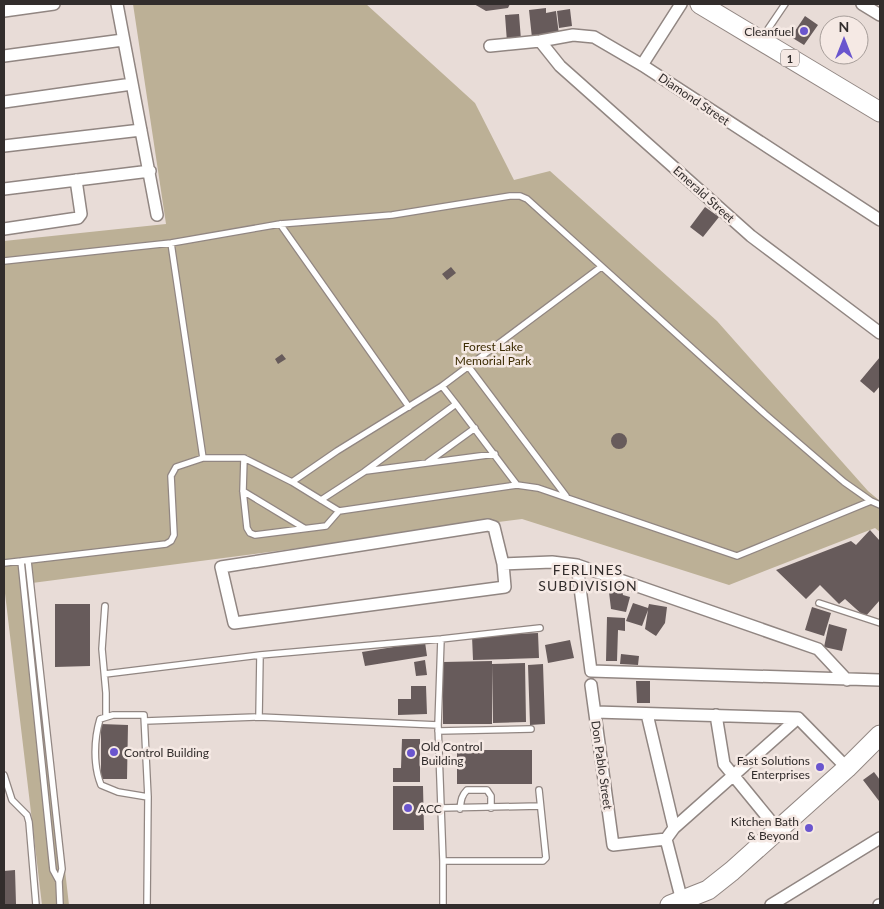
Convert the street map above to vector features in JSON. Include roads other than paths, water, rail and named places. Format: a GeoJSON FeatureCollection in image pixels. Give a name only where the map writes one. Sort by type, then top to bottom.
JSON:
{"type":"FeatureCollection","features":[{"type":"Feature","properties":{"kind":"highway","name":"1"},"geometry":{"type":"LineString","coordinates":[[700,4],[880,111]]}},
{"type":"Feature","properties":{"kind":"highway"},"geometry":{"type":"LineString","coordinates":[[676,903],[708,890],[847,768],[880,735]]}},
{"type":"Feature","properties":{"kind":"street"},"geometry":{"type":"LineString","coordinates":[[4,11],[54,4]]}},
{"type":"Feature","properties":{"kind":"street"},"geometry":{"type":"LineString","coordinates":[[117,4],[157,215]]}},
{"type":"Feature","properties":{"kind":"street"},"geometry":{"type":"LineString","coordinates":[[642,65],[681,4]]}},
{"type":"Feature","properties":{"kind":"street"},"geometry":{"type":"LineString","coordinates":[[862,4],[880,16]]}},
{"type":"Feature","properties":{"kind":"street","name":"Diamond Street"},"geometry":{"type":"LineString","coordinates":[[490,46],[540,41],[573,35],[594,37],[642,65],[880,220]]}},
{"type":"Feature","properties":{"kind":"street"},"geometry":{"type":"LineString","coordinates":[[4,56],[123,40]]}},
{"type":"Feature","properties":{"kind":"street","name":"Emerald Street"},"geometry":{"type":"LineString","coordinates":[[540,41],[560,66],[750,236],[880,333]]}},
{"type":"Feature","properties":{"kind":"street"},"geometry":{"type":"LineString","coordinates":[[4,102],[132,84]]}},
{"type":"Feature","properties":{"kind":"street"},"geometry":{"type":"LineString","coordinates":[[4,146],[141,130]]}},
{"type":"Feature","properties":{"kind":"street"},"geometry":{"type":"LineString","coordinates":[[4,189],[150,171]]}},
{"type":"Feature","properties":{"kind":"street"},"geometry":{"type":"LineString","coordinates":[[4,229],[78,218],[82,214],[76,180]]}},
{"type":"Feature","properties":{"kind":"street"},"geometry":{"type":"LineString","coordinates":[[488,525],[494,527],[503,564],[505,587],[234,623],[220,567],[488,525]]}},
{"type":"Feature","properties":{"kind":"street"},"geometry":{"type":"LineString","coordinates":[[503,564],[552,562],[577,565],[818,649],[847,680]]}},
{"type":"Feature","properties":{"kind":"street"},"geometry":{"type":"LineString","coordinates":[[577,565],[591,671],[880,680]]}},
{"type":"Feature","properties":{"kind":"street","name":"Don Pablo Street"},"geometry":{"type":"LineString","coordinates":[[591,685],[613,845],[666,838]]}},
{"type":"Feature","properties":{"kind":"street"},"geometry":{"type":"LineString","coordinates":[[595,712],[798,718],[847,768]]}},
{"type":"Feature","properties":{"kind":"street"},"geometry":{"type":"LineString","coordinates":[[647,714],[674,828]]}},
{"type":"Feature","properties":{"kind":"street"},"geometry":{"type":"LineString","coordinates":[[716,715],[724,764],[778,830]]}},
{"type":"Feature","properties":{"kind":"street"},"geometry":{"type":"LineString","coordinates":[[676,903],[666,838],[674,828],[798,718]]}},
{"type":"Feature","properties":{"kind":"street"},"geometry":{"type":"LineString","coordinates":[[771,905],[880,838]]}},
{"type":"Feature","properties":{"kind":"lane"},"geometry":{"type":"LineString","coordinates":[[760,40],[785,4]]}},
{"type":"Feature","properties":{"kind":"lane"},"geometry":{"type":"LineString","coordinates":[[4,261],[171,243],[280,224],[392,215],[520,196],[526,199],[844,482],[870,501],[880,505]]}},
{"type":"Feature","properties":{"kind":"lane"},"geometry":{"type":"LineString","coordinates":[[280,224],[409,407]]}},
{"type":"Feature","properties":{"kind":"lane"},"geometry":{"type":"LineString","coordinates":[[171,243],[203,458]]}},
{"type":"Feature","properties":{"kind":"lane"},"geometry":{"type":"LineString","coordinates":[[292,482],[337,450],[442,386],[601,266]]}},
{"type":"Feature","properties":{"kind":"lane"},"geometry":{"type":"LineString","coordinates":[[468,366],[567,496]]}},
{"type":"Feature","properties":{"kind":"lane"},"geometry":{"type":"LineString","coordinates":[[442,386],[517,485]]}},
{"type":"Feature","properties":{"kind":"lane"},"geometry":{"type":"LineString","coordinates":[[321,500],[364,472],[456,404]]}},
{"type":"Feature","properties":{"kind":"lane"},"geometry":{"type":"LineString","coordinates":[[426,463],[475,428]]}},
{"type":"Feature","properties":{"kind":"lane"},"geometry":{"type":"LineString","coordinates":[[364,472],[495,454]]}},
{"type":"Feature","properties":{"kind":"lane"},"geometry":{"type":"LineString","coordinates":[[4,563],[166,544],[171,541],[174,535],[171,476],[176,466],[203,458],[244,458],[292,482],[339,511],[517,485],[538,488],[567,496],[737,556],[870,501]]}},
{"type":"Feature","properties":{"kind":"lane"},"geometry":{"type":"LineString","coordinates":[[244,458],[243,491],[247,528],[250,533],[255,535],[326,526],[339,511]]}},
{"type":"Feature","properties":{"kind":"lane"},"geometry":{"type":"LineString","coordinates":[[243,491],[304,528]]}},
{"type":"Feature","properties":{"kind":"lane"},"geometry":{"type":"LineString","coordinates":[[24,561],[62,869],[59,881],[60,905]]}},
{"type":"Feature","properties":{"kind":"lane"},"geometry":{"type":"LineString","coordinates":[[819,603],[880,623]]}},
{"type":"Feature","properties":{"kind":"lane"},"geometry":{"type":"LineString","coordinates":[[105,606],[102,649],[105,674],[106,717]]}},
{"type":"Feature","properties":{"kind":"lane"},"geometry":{"type":"LineString","coordinates":[[105,674],[260,655],[540,628]]}},
{"type":"Feature","properties":{"kind":"lane"},"geometry":{"type":"LineString","coordinates":[[441,639],[438,728],[443,905]]}},
{"type":"Feature","properties":{"kind":"lane"},"geometry":{"type":"LineString","coordinates":[[259,717],[260,655]]}},
{"type":"Feature","properties":{"kind":"lane"},"geometry":{"type":"LineString","coordinates":[[147,905],[148,797],[144,715],[113,715],[100,718],[97,731],[96,773],[102,785],[118,792],[148,797]]}},
{"type":"Feature","properties":{"kind":"lane"},"geometry":{"type":"LineString","coordinates":[[145,721],[259,717],[438,728],[531,729]]}},
{"type":"Feature","properties":{"kind":"lane"},"geometry":{"type":"LineString","coordinates":[[4,775],[12,800],[27,815],[29,822],[36,905]]}},
{"type":"Feature","properties":{"kind":"lane"},"geometry":{"type":"LineString","coordinates":[[460,809],[461,798],[466,790],[472,789],[487,790],[490,796],[491,808]]}},
{"type":"Feature","properties":{"kind":"lane"},"geometry":{"type":"LineString","coordinates":[[443,861],[543,862],[546,858],[546,847],[539,790]]}},
{"type":"Feature","properties":{"kind":"lane"},"geometry":{"type":"LineString","coordinates":[[440,808],[540,806]]}},
{"type":"Feature","properties":{"kind":"place","name":"Cleanfuel"},"geometry":{"type":"Point","coordinates":[804,31]}},
{"type":"Feature","properties":{"kind":"place","name":"Control Building"},"geometry":{"type":"Point","coordinates":[114,752]}},
{"type":"Feature","properties":{"kind":"place","name":"Old Control Building"},"geometry":{"type":"Point","coordinates":[411,753]}},
{"type":"Feature","properties":{"kind":"place","name":"Fast Solutions Enterprises"},"geometry":{"type":"Point","coordinates":[820,767]}},
{"type":"Feature","properties":{"kind":"place","name":"ACC"},"geometry":{"type":"Point","coordinates":[408,808]}},
{"type":"Feature","properties":{"kind":"place","name":"Kitchen Bath & Beyond"},"geometry":{"type":"Point","coordinates":[809,828]}},
{"type":"Feature","properties":{"kind":"district","name":"FERLINES SUBDIVISION"},"geometry":{"type":"Point","coordinates":[588,578]}},
{"type":"Feature","properties":{"kind":"park label","name":"Forest Lake Memorial Park"},"geometry":{"type":"Point","coordinates":[493,353]}}]}
